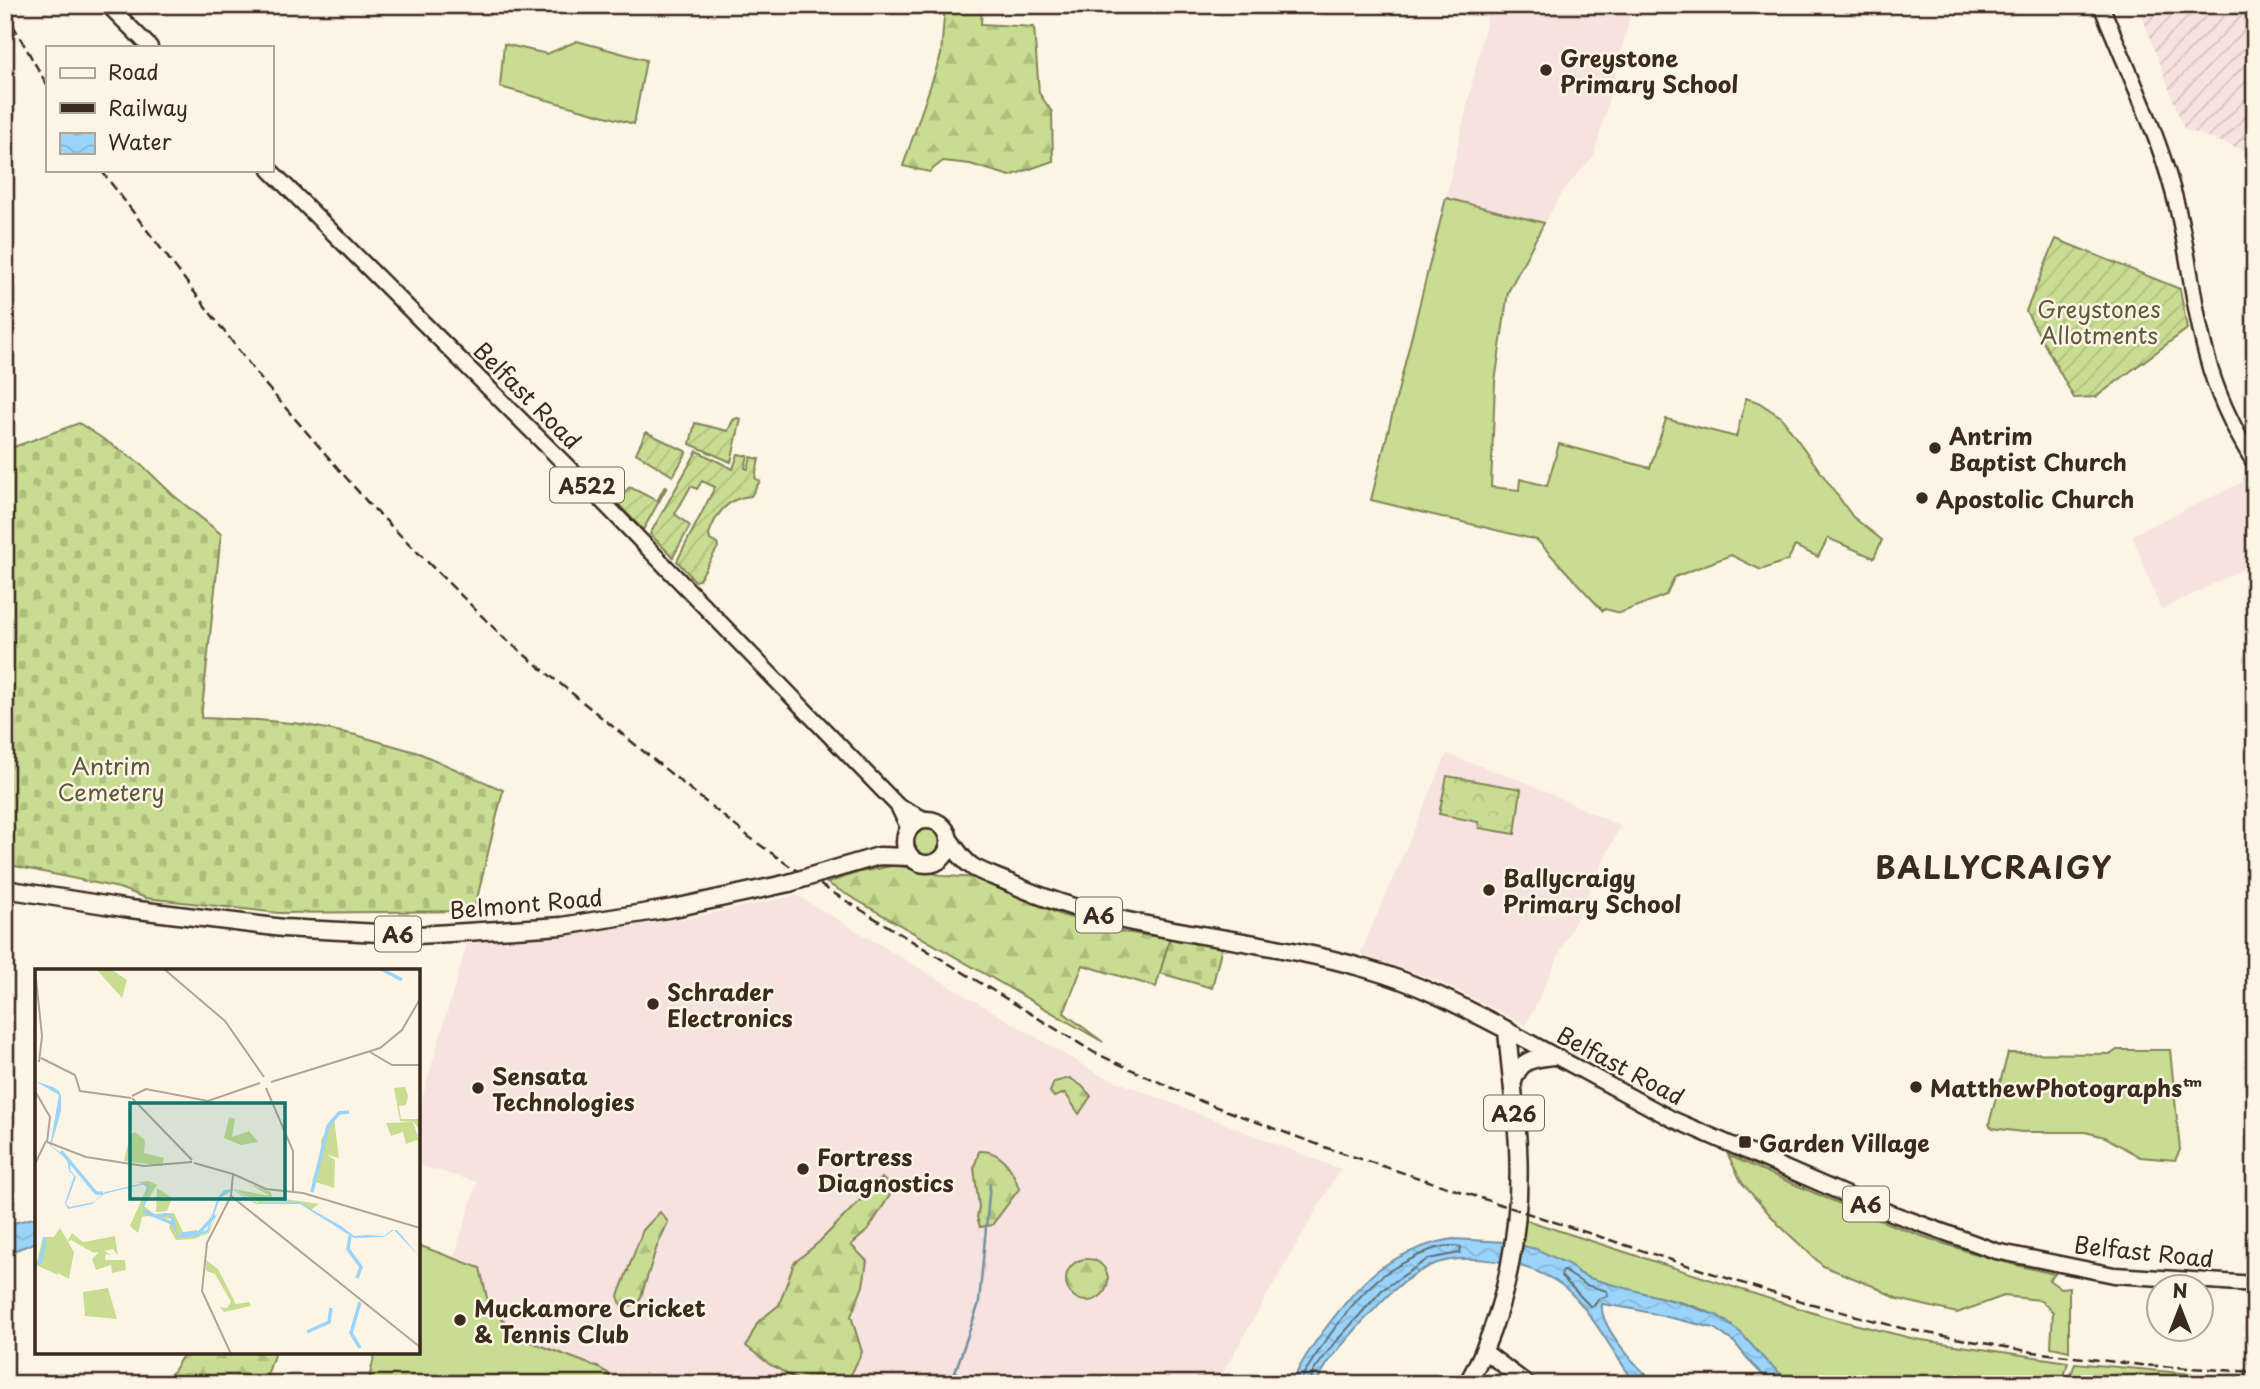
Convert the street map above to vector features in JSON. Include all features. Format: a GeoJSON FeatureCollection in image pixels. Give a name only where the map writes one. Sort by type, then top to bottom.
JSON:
{"type":"FeatureCollection","features":[{"type":"Feature","properties":{"kind":"highway","name":"A6"},"geometry":{"type":"LineString","coordinates":[[907,831],[913,824],[932,820],[943,827],[949,839]]}},
{"type":"Feature","properties":{"kind":"highway","name":"Belmont Road"},"geometry":{"type":"LineString","coordinates":[[879,856],[907,831]]}},
{"type":"Feature","properties":{"kind":"highway"},"geometry":{"type":"LineString","coordinates":[[907,831],[904,843],[910,857]]}},
{"type":"Feature","properties":{"kind":"highway"},"geometry":{"type":"LineString","coordinates":[[934,862],[946,852],[949,839]]}},
{"type":"Feature","properties":{"kind":"highway","name":"Belfast Road"},"geometry":{"type":"LineString","coordinates":[[949,839],[959,855],[972,866],[1033,894],[1128,923],[1266,947],[1365,968],[1435,993],[1507,1030]]}},
{"type":"Feature","properties":{"kind":"highway","name":"Belmont Road"},"geometry":{"type":"LineString","coordinates":[[5,889],[130,909],[257,925],[418,935],[562,926],[674,908],[789,883],[879,856],[910,857]]}},
{"type":"Feature","properties":{"kind":"highway","name":"A6"},"geometry":{"type":"LineString","coordinates":[[910,857],[921,863],[934,862]]}},
{"type":"Feature","properties":{"kind":"highway","name":"Belfast Road"},"geometry":{"type":"LineString","coordinates":[[934,862],[972,866]]}},
{"type":"Feature","properties":{"kind":"highway","name":"A26"},"geometry":{"type":"LineString","coordinates":[[1467,1384],[1485,1351],[1500,1305],[1507,1278],[1514,1227],[1518,1148],[1507,1030]]}},
{"type":"Feature","properties":{"kind":"highway"},"geometry":{"type":"LineString","coordinates":[[1512,1085],[1516,1073],[1527,1060],[1553,1056]]}},
{"type":"Feature","properties":{"kind":"main road"},"geometry":{"type":"LineString","coordinates":[[108,5],[149,46]]}},
{"type":"Feature","properties":{"kind":"main road"},"geometry":{"type":"LineString","coordinates":[[2101,5],[2153,132],[2174,192],[2196,310],[2214,381],[2231,422],[2255,464]]}},
{"type":"Feature","properties":{"kind":"main road","name":"Belfast Road"},"geometry":{"type":"LineString","coordinates":[[272,172],[607,506],[898,806],[926,820]]}},
{"type":"Feature","properties":{"kind":"main road","name":"Belfast Road"},"geometry":{"type":"LineString","coordinates":[[898,806],[907,831]]}},
{"type":"Feature","properties":{"kind":"main road","name":"Belfast Road"},"geometry":{"type":"LineString","coordinates":[[1507,1030],[1628,1096],[1696,1129],[1872,1206],[1996,1251],[2114,1275],[2255,1284]]}},
{"type":"Feature","properties":{"kind":"main road"},"geometry":{"type":"LineString","coordinates":[[1485,1351],[1528,1384]]}},
{"type":"Feature","properties":{"kind":"shaded area","name":"Greystone Primary School"},"geometry":{"type":"Polygon","coordinates":[[[1490,5],[1633,5],[1594,156],[1566,187],[1544,223],[1446,198],[1490,5]]]}},
{"type":"Feature","properties":{"kind":"shaded area"},"geometry":{"type":"Polygon","coordinates":[[[2138,5],[2255,5],[2255,154],[2184,129],[2138,5]]]}},
{"type":"Feature","properties":{"kind":"shaded area"},"geometry":{"type":"Polygon","coordinates":[[[2249,479],[2255,488],[2255,563],[2161,610],[2132,535],[2249,479]]]}},
{"type":"Feature","properties":{"kind":"shaded area","name":"Ballycraigy Primary School"},"geometry":{"type":"Polygon","coordinates":[[[1447,754],[1527,783],[1620,826],[1526,1025],[1439,981],[1360,954],[1447,754]]]}},
{"type":"Feature","properties":{"kind":"shaded area"},"geometry":{"type":"Polygon","coordinates":[[[796,895],[1098,1074],[1340,1169],[1216,1384],[640,1384],[518,1337],[488,1302],[480,1268],[454,1258],[477,1182],[420,1166],[420,1105],[467,944],[588,932],[696,917],[796,895]]]}},
{"type":"Feature","properties":{"kind":"green space"},"geometry":{"type":"Polygon","coordinates":[[[945,5],[982,5],[981,24],[1034,27],[1039,93],[1052,112],[1053,161],[1010,176],[970,164],[943,161],[929,172],[903,166],[941,55],[945,5]]]}},
{"type":"Feature","properties":{"kind":"green space"},"geometry":{"type":"Polygon","coordinates":[[[577,41],[646,60],[634,124],[500,87],[504,44],[547,54],[577,41]]]}},
{"type":"Feature","properties":{"kind":"green space"},"geometry":{"type":"Polygon","coordinates":[[[1446,198],[1544,223],[1508,292],[1495,382],[1491,487],[1519,490],[1520,479],[1547,486],[1559,444],[1650,468],[1666,419],[1736,437],[1746,398],[1758,402],[1781,417],[1853,517],[1882,540],[1874,558],[1828,538],[1818,557],[1795,546],[1788,560],[1761,570],[1731,555],[1677,576],[1666,595],[1620,613],[1605,609],[1603,611],[1537,540],[1371,500],[1446,198]]]}},
{"type":"Feature","properties":{"kind":"green space","name":"Greystones Allotments"},"geometry":{"type":"Polygon","coordinates":[[[2056,239],[2180,289],[2187,329],[2096,397],[2074,398],[2026,311],[2056,239]]]}},
{"type":"Feature","properties":{"kind":"green space"},"geometry":{"type":"Polygon","coordinates":[[[741,419],[731,462],[690,444],[695,423],[728,431],[733,420],[741,419]]]}},
{"type":"Feature","properties":{"kind":"green space","name":"Antrim Cemetery"},"geometry":{"type":"Polygon","coordinates":[[[79,423],[141,464],[173,495],[221,534],[201,718],[302,724],[356,735],[419,753],[503,790],[474,911],[279,913],[146,898],[119,888],[5,864],[5,456],[8,449],[79,423]]]}},
{"type":"Feature","properties":{"kind":"green space"},"geometry":{"type":"Polygon","coordinates":[[[646,432],[687,452],[673,476],[636,453],[646,432]]]}},
{"type":"Feature","properties":{"kind":"green space"},"geometry":{"type":"Polygon","coordinates":[[[697,451],[733,469],[738,454],[748,456],[745,468],[748,469],[751,457],[759,459],[755,478],[760,481],[751,496],[729,504],[715,520],[709,534],[710,540],[718,547],[699,580],[695,581],[677,561],[715,487],[702,481],[697,489],[691,486],[675,514],[690,526],[673,557],[650,534],[697,451]]]}},
{"type":"Feature","properties":{"kind":"green space"},"geometry":{"type":"Polygon","coordinates":[[[665,486],[667,487],[643,530],[620,506],[617,499],[630,487],[657,501],[665,486]]]}},
{"type":"Feature","properties":{"kind":"green space"},"geometry":{"type":"Polygon","coordinates":[[[1447,776],[1521,789],[1515,834],[1479,828],[1478,822],[1439,814],[1447,776]]]}},
{"type":"Feature","properties":{"kind":"green space"},"geometry":{"type":"Polygon","coordinates":[[[927,826],[938,830],[942,841],[938,852],[927,856],[916,852],[912,841],[916,830],[927,826]]]}},
{"type":"Feature","properties":{"kind":"green space"},"geometry":{"type":"Polygon","coordinates":[[[897,865],[945,876],[979,878],[1061,915],[1122,932],[1170,938],[1156,987],[1083,965],[1064,1013],[1103,1042],[827,883],[860,872],[897,865]]]}},
{"type":"Feature","properties":{"kind":"green space"},"geometry":{"type":"Polygon","coordinates":[[[1170,938],[1222,946],[1212,988],[1160,973],[1170,938]]]}},
{"type":"Feature","properties":{"kind":"green space"},"geometry":{"type":"Polygon","coordinates":[[[2117,1050],[2170,1050],[2180,1150],[2175,1160],[2140,1157],[2105,1137],[2085,1132],[2022,1132],[1992,1128],[1989,1124],[2008,1053],[2111,1054],[2117,1050]]]}},
{"type":"Feature","properties":{"kind":"green space"},"geometry":{"type":"Polygon","coordinates":[[[1070,1078],[1091,1096],[1079,1114],[1065,1093],[1054,1097],[1050,1092],[1054,1082],[1070,1078]]]}},
{"type":"Feature","properties":{"kind":"green space"},"geometry":{"type":"Polygon","coordinates":[[[979,1151],[1000,1157],[1013,1174],[1019,1189],[992,1225],[980,1227],[974,1168],[979,1151]]]}},
{"type":"Feature","properties":{"kind":"green space"},"geometry":{"type":"Polygon","coordinates":[[[1728,1155],[1888,1224],[1970,1252],[2055,1274],[2049,1280],[2060,1288],[2069,1287],[2069,1351],[2051,1347],[2053,1312],[2040,1300],[2004,1296],[1957,1313],[1898,1299],[1823,1266],[1779,1225],[1742,1183],[1728,1155]]]}},
{"type":"Feature","properties":{"kind":"green space"},"geometry":{"type":"Polygon","coordinates":[[[882,1178],[893,1190],[868,1230],[851,1245],[867,1261],[863,1286],[851,1316],[862,1352],[847,1383],[800,1381],[769,1364],[746,1346],[758,1322],[779,1305],[794,1263],[819,1242],[882,1178]]]}},
{"type":"Feature","properties":{"kind":"green space"},"geometry":{"type":"Polygon","coordinates":[[[660,1212],[668,1222],[656,1249],[640,1300],[623,1310],[618,1296],[643,1230],[660,1212]]]}},
{"type":"Feature","properties":{"kind":"green space"},"geometry":{"type":"Polygon","coordinates":[[[1523,1219],[1826,1317],[1915,1339],[2068,1362],[2062,1384],[1792,1384],[1736,1330],[1717,1316],[1686,1304],[1589,1278],[1549,1256],[1522,1246],[1523,1219]]]}},
{"type":"Feature","properties":{"kind":"green space","name":"Muckamore Cricket & Tennis Club"},"geometry":{"type":"Polygon","coordinates":[[[420,1246],[480,1268],[488,1302],[518,1337],[597,1367],[608,1373],[612,1384],[368,1384],[375,1354],[420,1354],[420,1246]]]}},
{"type":"Feature","properties":{"kind":"green space"},"geometry":{"type":"Polygon","coordinates":[[[1087,1259],[1102,1265],[1108,1280],[1102,1295],[1087,1301],[1072,1295],[1066,1280],[1072,1265],[1087,1259]]]}},
{"type":"Feature","properties":{"kind":"green space"},"geometry":{"type":"Polygon","coordinates":[[[184,1354],[274,1354],[264,1384],[165,1384],[184,1354]]]}},
{"type":"Feature","properties":{"kind":"green space"},"geometry":{"type":"Polygon","coordinates":[[[2075,1363],[2255,1380],[2255,1384],[2068,1384],[2075,1363]]]}},
{"type":"Feature","properties":{"kind":"water"},"geometry":{"type":"Polygon","coordinates":[[[35,1218],[35,1243],[5,1254],[5,1225],[35,1218]]]}},
{"type":"Feature","properties":{"kind":"water"},"geometry":{"type":"Polygon","coordinates":[[[1453,1239],[1505,1242],[1536,1249],[1570,1265],[1589,1278],[1718,1316],[1741,1333],[1765,1360],[1792,1384],[1772,1384],[1735,1343],[1714,1328],[1602,1304],[1613,1336],[1640,1369],[1657,1384],[1636,1384],[1588,1313],[1566,1288],[1526,1268],[1493,1261],[1459,1259],[1430,1266],[1399,1285],[1346,1341],[1316,1384],[1292,1384],[1297,1371],[1318,1339],[1371,1276],[1407,1253],[1453,1239]]]}},
{"type":"Feature","properties":{"kind":"waterway"},"geometry":{"type":"LineString","coordinates":[[951,1384],[979,1303],[990,1184]]}},
{"type":"Feature","properties":{"kind":"railway"},"geometry":{"type":"LineString","coordinates":[[5,11],[46,83]]}},
{"type":"Feature","properties":{"kind":"railway"},"geometry":{"type":"LineString","coordinates":[[103,172],[263,382],[369,504],[505,639],[749,837],[791,867],[1095,1053],[1203,1102],[1327,1148],[1779,1295],[1905,1329],[2033,1352],[2141,1365],[2255,1372]]}},
{"type":"Feature","properties":{"kind":"place","name":"Greystone Primary School"},"geometry":{"type":"Point","coordinates":[1546,70]}},
{"type":"Feature","properties":{"kind":"place","name":"Antrim Baptist Church"},"geometry":{"type":"Point","coordinates":[1935,448]}},
{"type":"Feature","properties":{"kind":"place","name":"Apostolic Church"},"geometry":{"type":"Point","coordinates":[1922,498]}},
{"type":"Feature","properties":{"kind":"place","name":"Ballycraigy Primary School"},"geometry":{"type":"Point","coordinates":[1489,890]}},
{"type":"Feature","properties":{"kind":"place","name":"Schrader Electronics"},"geometry":{"type":"Point","coordinates":[653,1004]}},
{"type":"Feature","properties":{"kind":"place","name":"MatthewPhotographs™"},"geometry":{"type":"Point","coordinates":[1916,1087]}},
{"type":"Feature","properties":{"kind":"place","name":"Sensata Technologies"},"geometry":{"type":"Point","coordinates":[478,1088]}},
{"type":"Feature","properties":{"kind":"place","name":"Garden Village"},"geometry":{"type":"Point","coordinates":[1745,1142]}},
{"type":"Feature","properties":{"kind":"place","name":"Fortress Diagnostics"},"geometry":{"type":"Point","coordinates":[803,1169]}},
{"type":"Feature","properties":{"kind":"place","name":"Muckamore Cricket & Tennis Club"},"geometry":{"type":"Point","coordinates":[460,1320]}},
{"type":"Feature","properties":{"kind":"district","name":"BALLYCRAIGY"},"geometry":{"type":"Point","coordinates":[1994,866]}}]}
